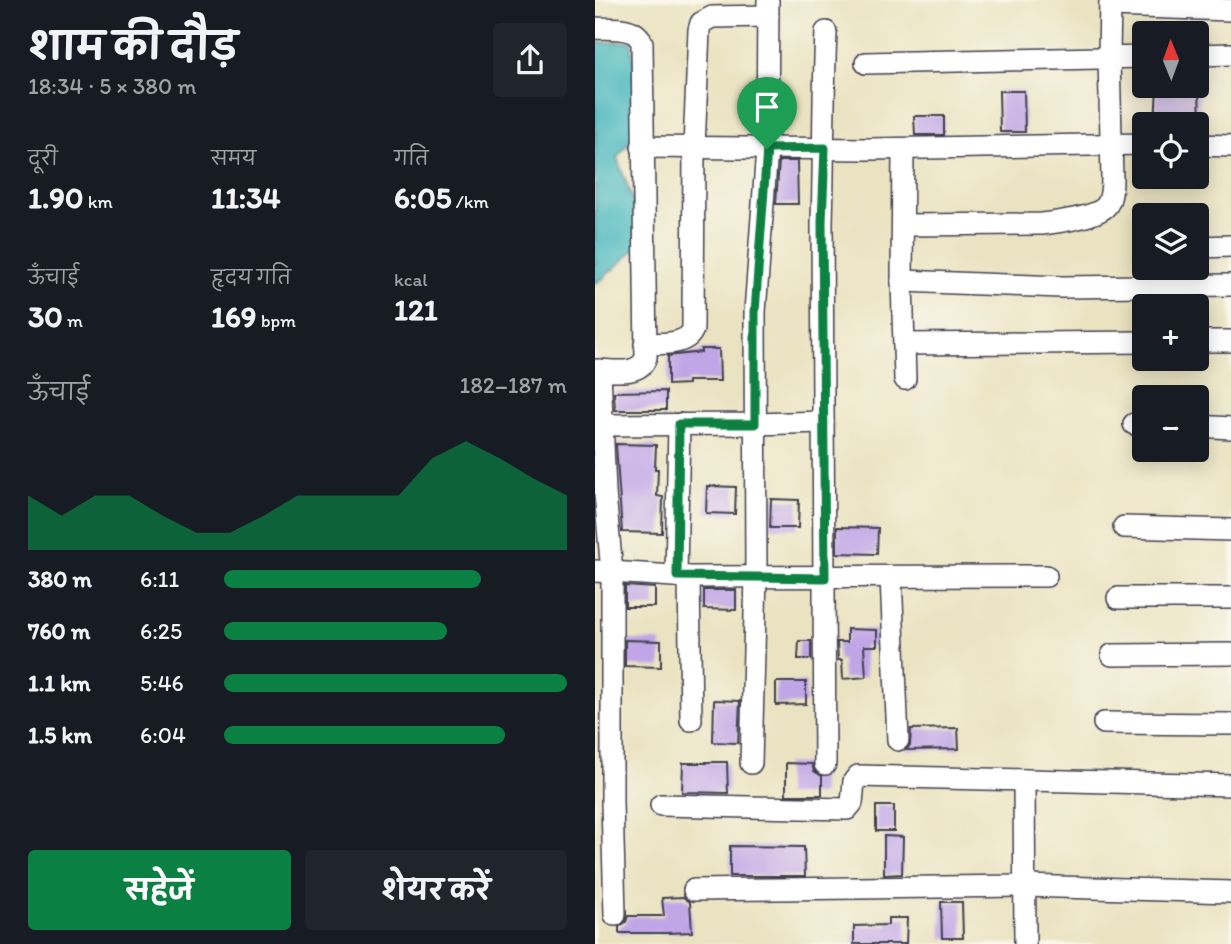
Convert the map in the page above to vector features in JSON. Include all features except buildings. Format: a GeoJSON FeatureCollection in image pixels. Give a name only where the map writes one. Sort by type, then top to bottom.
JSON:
{"type":"FeatureCollection","features":[{"type":"Feature","properties":{"kind":"street"},"geometry":{"type":"LineString","coordinates":[[903,225],[1042,224],[1100,211],[1109,202],[1111,195],[1113,144],[1109,58],[1110,3],[1231,10]]}},
{"type":"Feature","properties":{"kind":"street"},"geometry":{"type":"LineString","coordinates":[[645,344],[683,341],[691,335],[693,329],[694,148],[701,23],[712,17],[768,8],[767,149],[755,312],[756,576],[751,763]]}},
{"type":"Feature","properties":{"kind":"street"},"geometry":{"type":"LineString","coordinates":[[595,28],[632,30],[642,43],[646,357],[644,364],[638,369],[598,370],[605,493],[603,572],[615,915]]}},
{"type":"Feature","properties":{"kind":"street"},"geometry":{"type":"LineString","coordinates":[[825,32],[822,222],[825,764]]}},
{"type":"Feature","properties":{"kind":"street"},"geometry":{"type":"LineString","coordinates":[[1209,55],[1231,54]]}},
{"type":"Feature","properties":{"kind":"street"},"geometry":{"type":"LineString","coordinates":[[866,63],[1132,57]]}},
{"type":"Feature","properties":{"kind":"street"},"geometry":{"type":"LineString","coordinates":[[642,148],[903,149],[1132,144]]}},
{"type":"Feature","properties":{"kind":"street"},"geometry":{"type":"LineString","coordinates":[[1209,145],[1231,146]]}},
{"type":"Feature","properties":{"kind":"street"},"geometry":{"type":"LineString","coordinates":[[903,149],[902,281],[905,379]]}},
{"type":"Feature","properties":{"kind":"street"},"geometry":{"type":"LineString","coordinates":[[1209,247],[1231,247]]}},
{"type":"Feature","properties":{"kind":"street"},"geometry":{"type":"LineString","coordinates":[[902,281],[1062,287],[1231,285]]}},
{"type":"Feature","properties":{"kind":"street"},"geometry":{"type":"LineString","coordinates":[[1209,341],[1231,341]]}},
{"type":"Feature","properties":{"kind":"street"},"geometry":{"type":"LineString","coordinates":[[904,344],[1132,342]]}},
{"type":"Feature","properties":{"kind":"street"},"geometry":{"type":"LineString","coordinates":[[602,425],[823,422]]}},
{"type":"Feature","properties":{"kind":"street"},"geometry":{"type":"LineString","coordinates":[[679,424],[683,576],[691,720]]}},
{"type":"Feature","properties":{"kind":"street"},"geometry":{"type":"LineString","coordinates":[[1209,427],[1231,428]]}},
{"type":"Feature","properties":{"kind":"street"},"geometry":{"type":"LineString","coordinates":[[1125,527],[1231,530]]}},
{"type":"Feature","properties":{"kind":"street"},"geometry":{"type":"LineString","coordinates":[[603,572],[825,578],[1046,576]]}},
{"type":"Feature","properties":{"kind":"street"},"geometry":{"type":"LineString","coordinates":[[891,577],[898,740]]}},
{"type":"Feature","properties":{"kind":"street"},"geometry":{"type":"LineString","coordinates":[[1118,598],[1231,598]]}},
{"type":"Feature","properties":{"kind":"street"},"geometry":{"type":"LineString","coordinates":[[1112,655],[1231,654]]}},
{"type":"Feature","properties":{"kind":"street"},"geometry":{"type":"LineString","coordinates":[[1104,723],[1231,724]]}},
{"type":"Feature","properties":{"kind":"street"},"geometry":{"type":"LineString","coordinates":[[661,805],[847,808],[852,803],[854,781],[858,776],[1231,785]]}},
{"type":"Feature","properties":{"kind":"street"},"geometry":{"type":"LineString","coordinates":[[1024,780],[1025,944]]}},
{"type":"Feature","properties":{"kind":"street"},"geometry":{"type":"LineString","coordinates":[[694,890],[1024,887],[1231,892]]}},
{"type":"Feature","properties":{"kind":"water"},"geometry":{"type":"Polygon","coordinates":[[[631,41],[642,126],[617,158],[647,239],[595,283],[595,43],[631,41]]]}},
{"type":"Feature","properties":{"kind":"route"},"geometry":{"type":"LineString","coordinates":[[825,148],[822,222],[825,578],[677,576],[679,424],[755,424],[755,312],[767,149],[825,148]]}}]}
